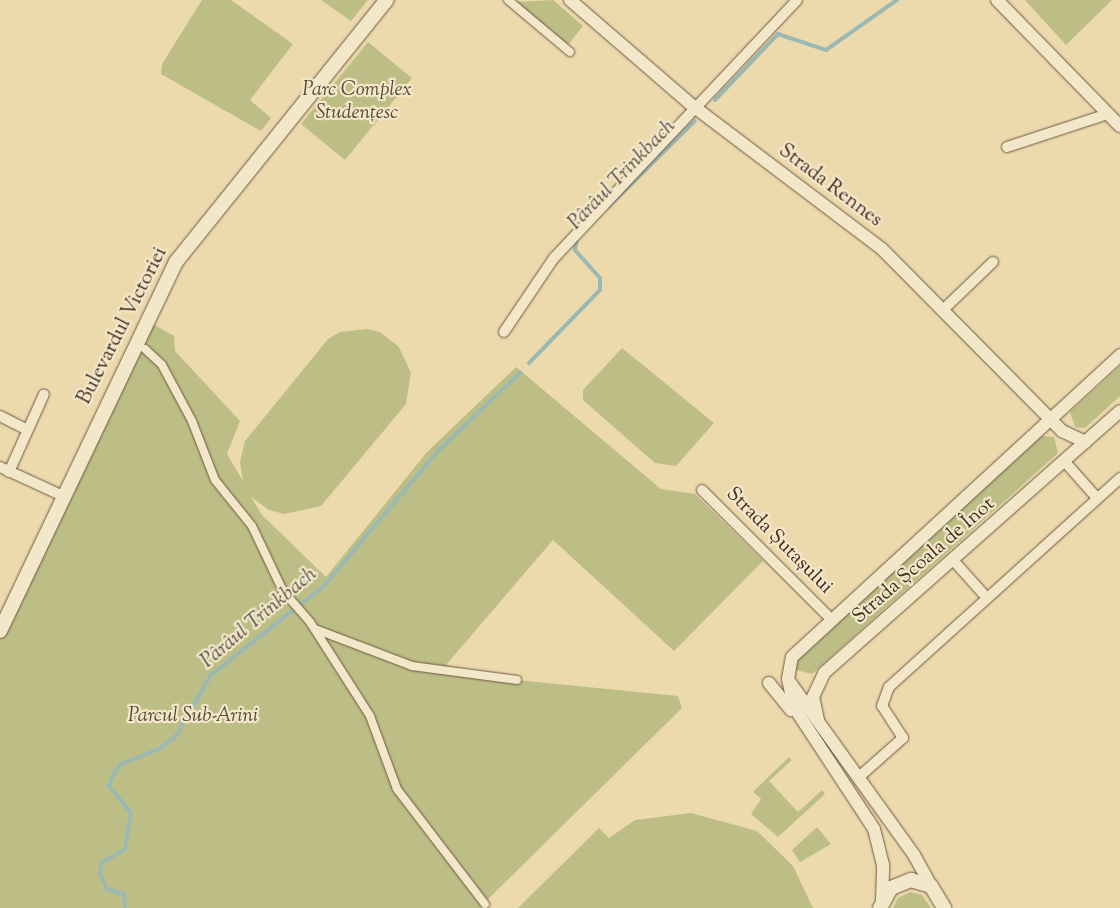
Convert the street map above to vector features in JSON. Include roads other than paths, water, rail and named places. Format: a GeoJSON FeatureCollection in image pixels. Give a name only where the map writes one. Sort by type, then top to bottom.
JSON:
{"type":"FeatureCollection","features":[{"type":"Feature","properties":{"kind":"main road","name":"Bulevardul Victoriei"},"geometry":{"type":"LineString","coordinates":[[0,631],[154,302],[184,249],[387,0]]}},
{"type":"Feature","properties":{"kind":"main road"},"geometry":{"type":"LineString","coordinates":[[881,904],[904,881],[931,886],[945,906]]}},
{"type":"Feature","properties":{"kind":"street"},"geometry":{"type":"LineString","coordinates":[[508,0],[570,52]]}},
{"type":"Feature","properties":{"kind":"street","name":"Strada Rennes"},"geometry":{"type":"LineString","coordinates":[[570,0],[693,106],[882,250],[944,309],[1052,418]]}},
{"type":"Feature","properties":{"kind":"street"},"geometry":{"type":"LineString","coordinates":[[504,332],[554,258],[693,106],[797,0]]}},
{"type":"Feature","properties":{"kind":"street"},"geometry":{"type":"LineString","coordinates":[[998,0],[1120,126]]}},
{"type":"Feature","properties":{"kind":"street"},"geometry":{"type":"LineString","coordinates":[[1007,147],[1108,114]]}},
{"type":"Feature","properties":{"kind":"street"},"geometry":{"type":"LineString","coordinates":[[944,309],[993,262]]}},
{"type":"Feature","properties":{"kind":"street"},"geometry":{"type":"LineString","coordinates":[[145,349],[162,365],[192,421],[215,480],[252,526],[272,573],[294,604],[313,625],[370,716],[397,789],[485,904]]}},
{"type":"Feature","properties":{"kind":"street","name":"Strada Școala de Înot"},"geometry":{"type":"LineString","coordinates":[[788,679],[796,650],[1120,355]]}},
{"type":"Feature","properties":{"kind":"street"},"geometry":{"type":"LineString","coordinates":[[44,394],[28,430],[4,469],[63,496]]}},
{"type":"Feature","properties":{"kind":"street","name":"Strada Școala de Înot"},"geometry":{"type":"LineString","coordinates":[[818,720],[813,697],[818,680],[1065,462],[1120,411]]}},
{"type":"Feature","properties":{"kind":"street"},"geometry":{"type":"LineString","coordinates":[[0,416],[28,430]]}},
{"type":"Feature","properties":{"kind":"street"},"geometry":{"type":"LineString","coordinates":[[1052,418],[1067,435],[1086,442]]}},
{"type":"Feature","properties":{"kind":"street"},"geometry":{"type":"LineString","coordinates":[[1065,462],[1097,498]]}},
{"type":"Feature","properties":{"kind":"street"},"geometry":{"type":"LineString","coordinates":[[859,777],[903,738],[882,706],[884,693],[1120,478]]}},
{"type":"Feature","properties":{"kind":"street","name":"Strada Șutașului"},"geometry":{"type":"LineString","coordinates":[[702,490],[830,618]]}},
{"type":"Feature","properties":{"kind":"street"},"geometry":{"type":"LineString","coordinates":[[953,560],[987,598]]}},
{"type":"Feature","properties":{"kind":"street"},"geometry":{"type":"LineString","coordinates":[[313,625],[412,666],[517,680]]}},
{"type":"Feature","properties":{"kind":"street"},"geometry":{"type":"LineString","coordinates":[[788,679],[859,777],[931,886]]}},
{"type":"Feature","properties":{"kind":"street"},"geometry":{"type":"LineString","coordinates":[[788,679],[794,708],[874,829],[882,865],[881,904]]}},
{"type":"Feature","properties":{"kind":"street"},"geometry":{"type":"LineString","coordinates":[[769,683],[809,731]]}},
{"type":"Feature","properties":{"kind":"waterway","name":"Pârâul Trinkbach"},"geometry":{"type":"LineString","coordinates":[[715,100],[778,34],[826,50],[897,0]]}},
{"type":"Feature","properties":{"kind":"waterway","name":"Pârâul Trinkbach"},"geometry":{"type":"LineString","coordinates":[[608,207],[695,121]]}},
{"type":"Feature","properties":{"kind":"waterway","name":"Pârâul Trinkbach"},"geometry":{"type":"LineString","coordinates":[[529,363],[600,290],[600,278],[575,250],[577,239]]}},
{"type":"Feature","properties":{"kind":"waterway","name":"Pârâul Trinkbach"},"geometry":{"type":"LineString","coordinates":[[125,908],[124,894],[107,889],[100,873],[102,862],[125,849],[131,813],[109,786],[113,775],[121,764],[159,749],[176,736],[211,675],[323,587],[437,452],[520,373]]}},
{"type":"Feature","properties":{"kind":"park label","name":"Parc Complex Studențesc"},"geometry":{"type":"Point","coordinates":[357,102]}},
{"type":"Feature","properties":{"kind":"park label","name":"Parcul Sub-Arini"},"geometry":{"type":"Point","coordinates":[193,716]}}]}
